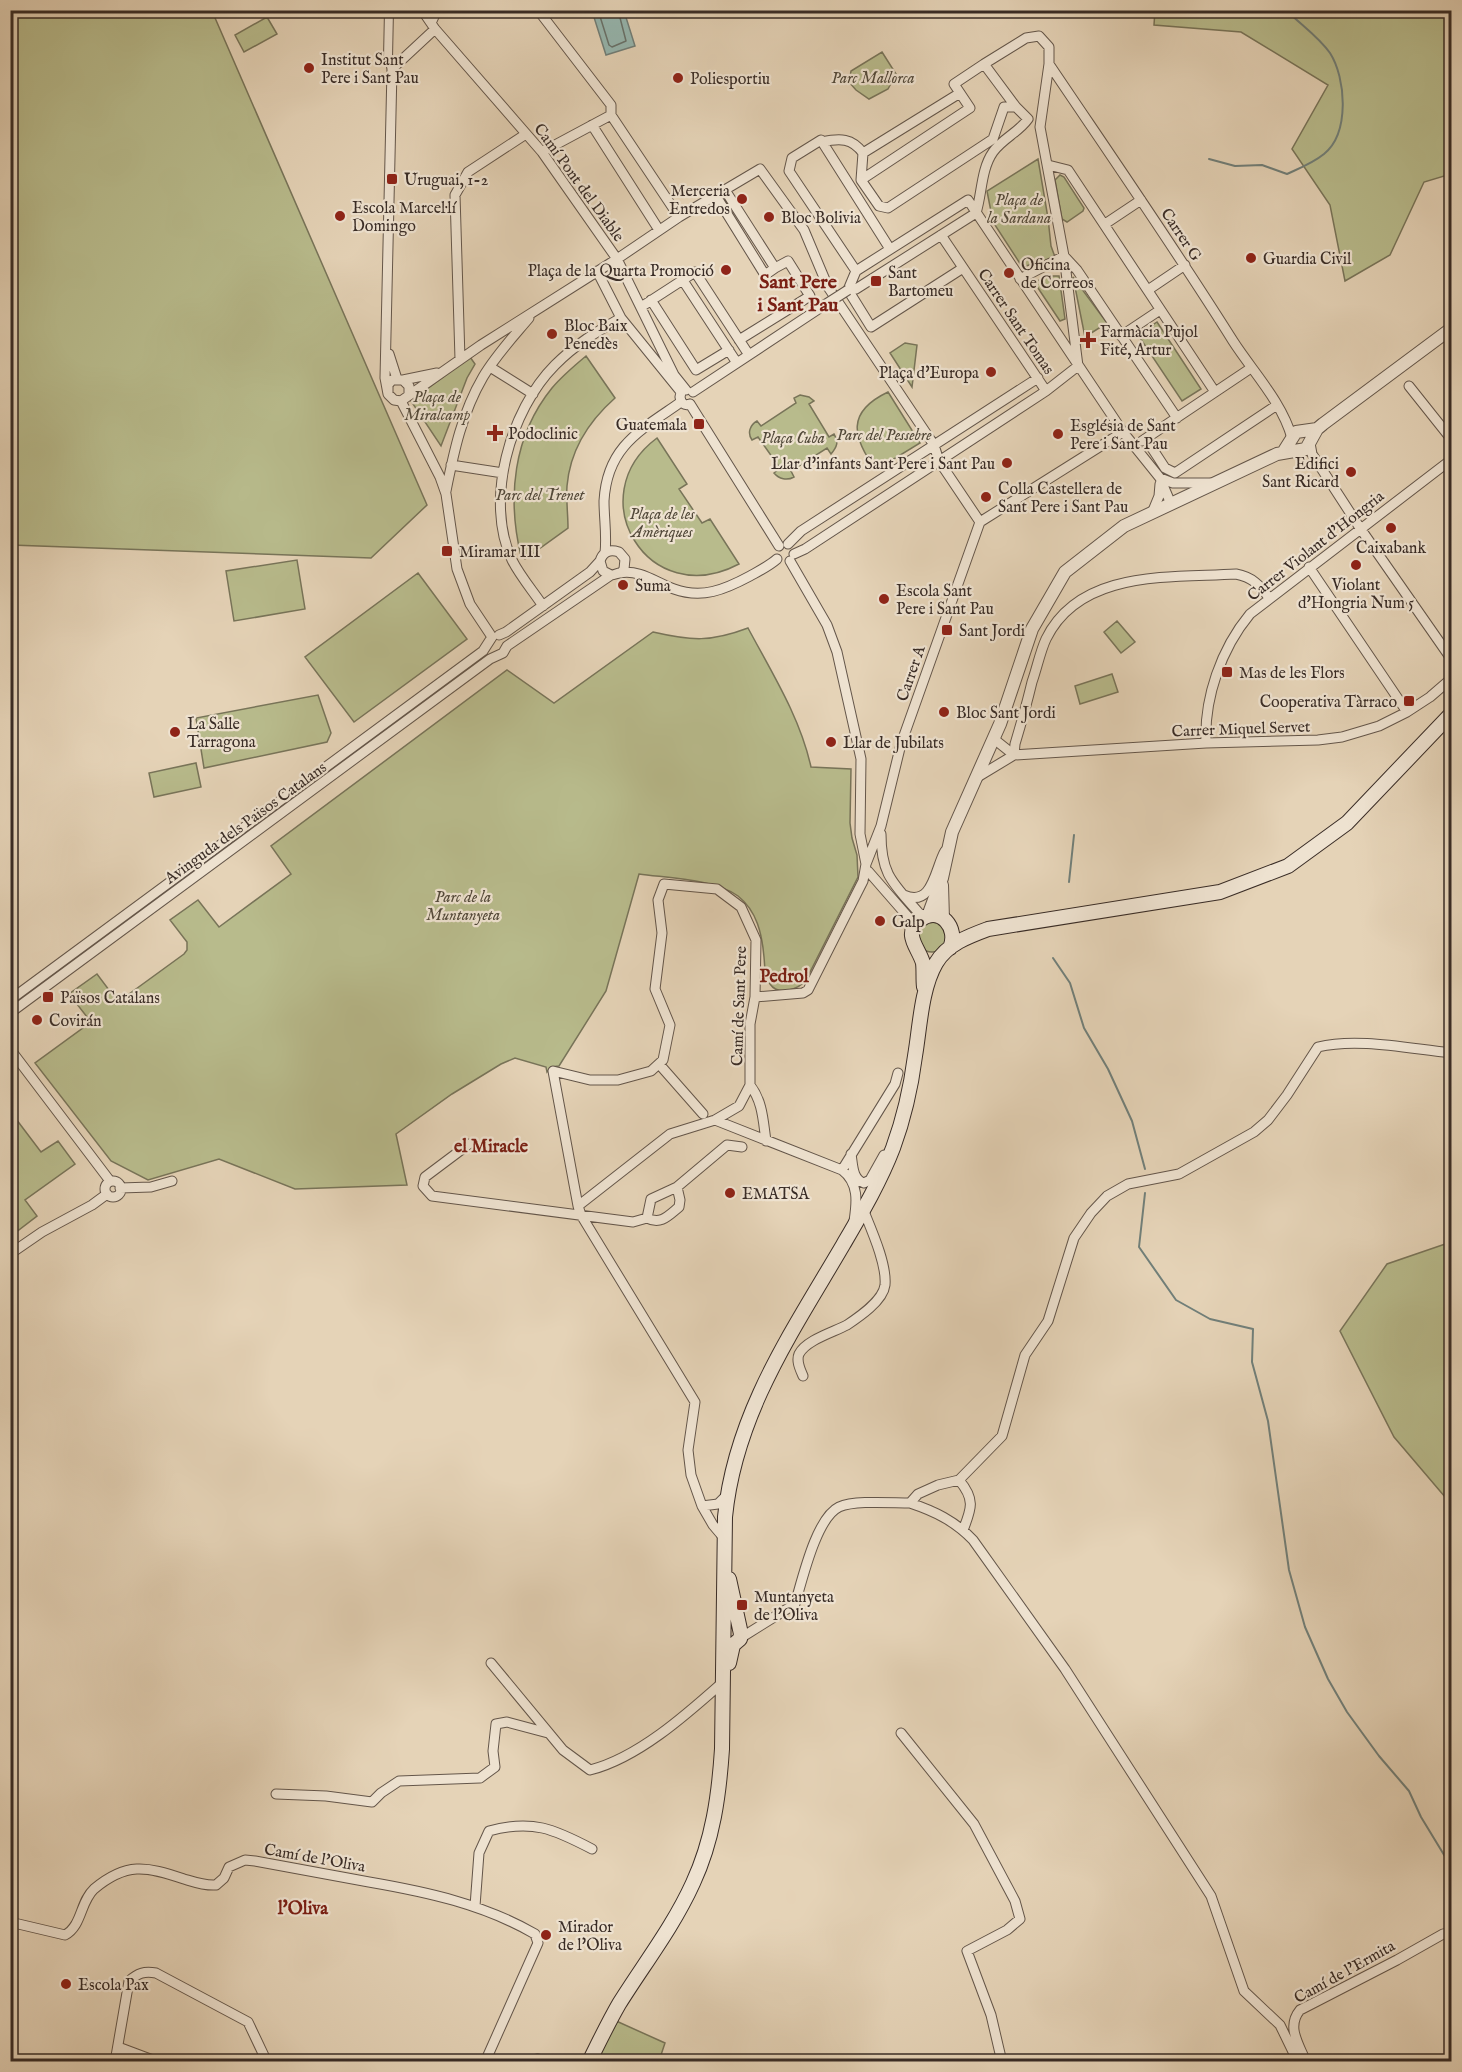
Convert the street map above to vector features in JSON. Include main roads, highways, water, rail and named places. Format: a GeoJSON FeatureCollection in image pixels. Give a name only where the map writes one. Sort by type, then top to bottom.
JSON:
{"type":"FeatureCollection","features":[{"type":"Feature","properties":{"kind":"main road"},"geometry":{"type":"LineString","coordinates":[[924,997],[936,963],[946,951],[959,941],[988,929],[1220,892],[1288,866],[1347,823],[1452,712]]}},
{"type":"Feature","properties":{"kind":"main road"},"geometry":{"type":"LineString","coordinates":[[589,2060],[619,2004],[675,1919],[694,1882],[714,1820],[720,1785],[723,1556],[727,1495],[739,1444],[757,1398],[864,1209],[884,1170],[900,1127],[915,1058],[924,997],[923,962],[912,938],[912,932],[917,922],[927,916],[957,926],[988,929]]}},
{"type":"Feature","properties":{"kind":"main road"},"geometry":{"type":"LineString","coordinates":[[917,950],[929,957],[946,951],[953,934],[945,921]]}},
{"type":"Feature","properties":{"kind":"main road"},"geometry":{"type":"LineString","coordinates":[[723,1556],[743,1634],[733,1645],[723,1682]]}},
{"type":"Feature","properties":{"kind":"water"},"geometry":{"type":"Polygon","coordinates":[[[592,11],[624,11],[635,46],[606,55],[592,11]]]}},
{"type":"Feature","properties":{"kind":"waterway"},"geometry":{"type":"LineString","coordinates":[[1209,159],[1235,166],[1262,165],[1287,174],[1315,160],[1332,145],[1342,119],[1343,105],[1342,90],[1335,64],[1330,53],[1320,41],[1286,10]]}},
{"type":"Feature","properties":{"kind":"waterway"},"geometry":{"type":"LineString","coordinates":[[1443,10],[1452,34]]}},
{"type":"Feature","properties":{"kind":"waterway"},"geometry":{"type":"LineString","coordinates":[[1069,882],[1074,835]]}},
{"type":"Feature","properties":{"kind":"waterway"},"geometry":{"type":"LineString","coordinates":[[1053,958],[1070,983],[1084,1028],[1108,1069],[1132,1121],[1145,1169]]}},
{"type":"Feature","properties":{"kind":"waterway"},"geometry":{"type":"LineString","coordinates":[[1145,1193],[1139,1247],[1176,1300],[1210,1319],[1253,1329],[1252,1362],[1268,1421],[1289,1570],[1305,1627],[1328,1679],[1347,1712],[1379,1756],[1409,1791],[1421,1817],[1452,1868]]}},
{"type":"Feature","properties":{"kind":"place","name":"Institut Sant Pere i Sant Pau"},"geometry":{"type":"Point","coordinates":[309,68]}},
{"type":"Feature","properties":{"kind":"place","name":"Poliesportiu"},"geometry":{"type":"Point","coordinates":[678,78]}},
{"type":"Feature","properties":{"kind":"place","name":"Uruguai, 1-2"},"geometry":{"type":"Point","coordinates":[392,179]}},
{"type":"Feature","properties":{"kind":"place","name":"Merceria Entredos"},"geometry":{"type":"Point","coordinates":[742,199]}},
{"type":"Feature","properties":{"kind":"place","name":"Escola Marcel·lí Domingo"},"geometry":{"type":"Point","coordinates":[340,216]}},
{"type":"Feature","properties":{"kind":"place","name":"Bloc Bolivia"},"geometry":{"type":"Point","coordinates":[769,217]}},
{"type":"Feature","properties":{"kind":"place","name":"Guardia Civil"},"geometry":{"type":"Point","coordinates":[1251,258]}},
{"type":"Feature","properties":{"kind":"place","name":"Plaça de la Quarta Promoció"},"geometry":{"type":"Point","coordinates":[726,270]}},
{"type":"Feature","properties":{"kind":"place","name":"Oficina de Correos"},"geometry":{"type":"Point","coordinates":[1009,273]}},
{"type":"Feature","properties":{"kind":"place","name":"Sant Bartomeu"},"geometry":{"type":"Point","coordinates":[876,281]}},
{"type":"Feature","properties":{"kind":"place","name":"Bloc Baix Penedès"},"geometry":{"type":"Point","coordinates":[552,334]}},
{"type":"Feature","properties":{"kind":"place","name":"Farmàcia Pujol Fité, Artur"},"geometry":{"type":"Point","coordinates":[1088,340]}},
{"type":"Feature","properties":{"kind":"place","name":"Plaça d'Europa"},"geometry":{"type":"Point","coordinates":[991,372]}},
{"type":"Feature","properties":{"kind":"place","name":"Guatemala"},"geometry":{"type":"Point","coordinates":[699,424]}},
{"type":"Feature","properties":{"kind":"place","name":"Podoclinic"},"geometry":{"type":"Point","coordinates":[495,433]}},
{"type":"Feature","properties":{"kind":"place","name":"Església de Sant Pere i Sant Pau"},"geometry":{"type":"Point","coordinates":[1058,434]}},
{"type":"Feature","properties":{"kind":"place","name":"Llar d'infants Sant Pere i Sant Pau"},"geometry":{"type":"Point","coordinates":[1007,463]}},
{"type":"Feature","properties":{"kind":"place","name":"Edifici Sant Ricard"},"geometry":{"type":"Point","coordinates":[1351,472]}},
{"type":"Feature","properties":{"kind":"place","name":"Colla Castellera de Sant Pere i Sant Pau"},"geometry":{"type":"Point","coordinates":[986,497]}},
{"type":"Feature","properties":{"kind":"place","name":"Caixabank"},"geometry":{"type":"Point","coordinates":[1391,528]}},
{"type":"Feature","properties":{"kind":"place","name":"Miramar III"},"geometry":{"type":"Point","coordinates":[447,551]}},
{"type":"Feature","properties":{"kind":"place","name":"Violant d'Hongria Num 5"},"geometry":{"type":"Point","coordinates":[1356,565]}},
{"type":"Feature","properties":{"kind":"place","name":"Suma"},"geometry":{"type":"Point","coordinates":[623,585]}},
{"type":"Feature","properties":{"kind":"place","name":"Escola Sant Pere i Sant Pau"},"geometry":{"type":"Point","coordinates":[884,599]}},
{"type":"Feature","properties":{"kind":"place","name":"Sant Jordi"},"geometry":{"type":"Point","coordinates":[947,630]}},
{"type":"Feature","properties":{"kind":"place","name":"Mas de les Flors"},"geometry":{"type":"Point","coordinates":[1227,672]}},
{"type":"Feature","properties":{"kind":"place","name":"Cooperativa Tàrraco"},"geometry":{"type":"Point","coordinates":[1409,701]}},
{"type":"Feature","properties":{"kind":"place","name":"Bloc Sant Jordi"},"geometry":{"type":"Point","coordinates":[944,712]}},
{"type":"Feature","properties":{"kind":"place","name":"La Salle Tarragona"},"geometry":{"type":"Point","coordinates":[175,732]}},
{"type":"Feature","properties":{"kind":"place","name":"Llar de Jubilats"},"geometry":{"type":"Point","coordinates":[831,742]}},
{"type":"Feature","properties":{"kind":"place","name":"Galp"},"geometry":{"type":"Point","coordinates":[880,921]}},
{"type":"Feature","properties":{"kind":"place","name":"Països Catalans"},"geometry":{"type":"Point","coordinates":[48,997]}},
{"type":"Feature","properties":{"kind":"place","name":"Covirán"},"geometry":{"type":"Point","coordinates":[37,1020]}},
{"type":"Feature","properties":{"kind":"place","name":"EMATSA"},"geometry":{"type":"Point","coordinates":[730,1193]}},
{"type":"Feature","properties":{"kind":"place","name":"Muntanyeta de l'Oliva"},"geometry":{"type":"Point","coordinates":[742,1605]}},
{"type":"Feature","properties":{"kind":"place","name":"Mirador de l'Oliva"},"geometry":{"type":"Point","coordinates":[546,1935]}},
{"type":"Feature","properties":{"kind":"place","name":"Escola Pax"},"geometry":{"type":"Point","coordinates":[66,1984]}},
{"type":"Feature","properties":{"kind":"district","name":"Sant Pere i Sant Pau"},"geometry":{"type":"Point","coordinates":[798,292]}},
{"type":"Feature","properties":{"kind":"district","name":"Pedrol"},"geometry":{"type":"Point","coordinates":[784,976]}},
{"type":"Feature","properties":{"kind":"district","name":"el Miracle"},"geometry":{"type":"Point","coordinates":[491,1146]}},
{"type":"Feature","properties":{"kind":"district","name":"l'Oliva"},"geometry":{"type":"Point","coordinates":[303,1908]}},
{"type":"Feature","properties":{"kind":"park label","name":"Parc Mallorca"},"geometry":{"type":"Point","coordinates":[873,77]}},
{"type":"Feature","properties":{"kind":"park label","name":"Plaça de la Sardana"},"geometry":{"type":"Point","coordinates":[1019,208]}},
{"type":"Feature","properties":{"kind":"park label","name":"Plaça de Miralcamp"},"geometry":{"type":"Point","coordinates":[437,405]}},
{"type":"Feature","properties":{"kind":"park label","name":"Parc del Pessebre"},"geometry":{"type":"Point","coordinates":[884,434]}},
{"type":"Feature","properties":{"kind":"park label","name":"Plaça Cuba"},"geometry":{"type":"Point","coordinates":[793,437]}},
{"type":"Feature","properties":{"kind":"park label","name":"Parc del Trenet"},"geometry":{"type":"Point","coordinates":[540,494]}},
{"type":"Feature","properties":{"kind":"park label","name":"Plaça de les Amèriques"},"geometry":{"type":"Point","coordinates":[662,522]}},
{"type":"Feature","properties":{"kind":"park label","name":"Parc de la Muntanyeta"},"geometry":{"type":"Point","coordinates":[463,905]}}]}
